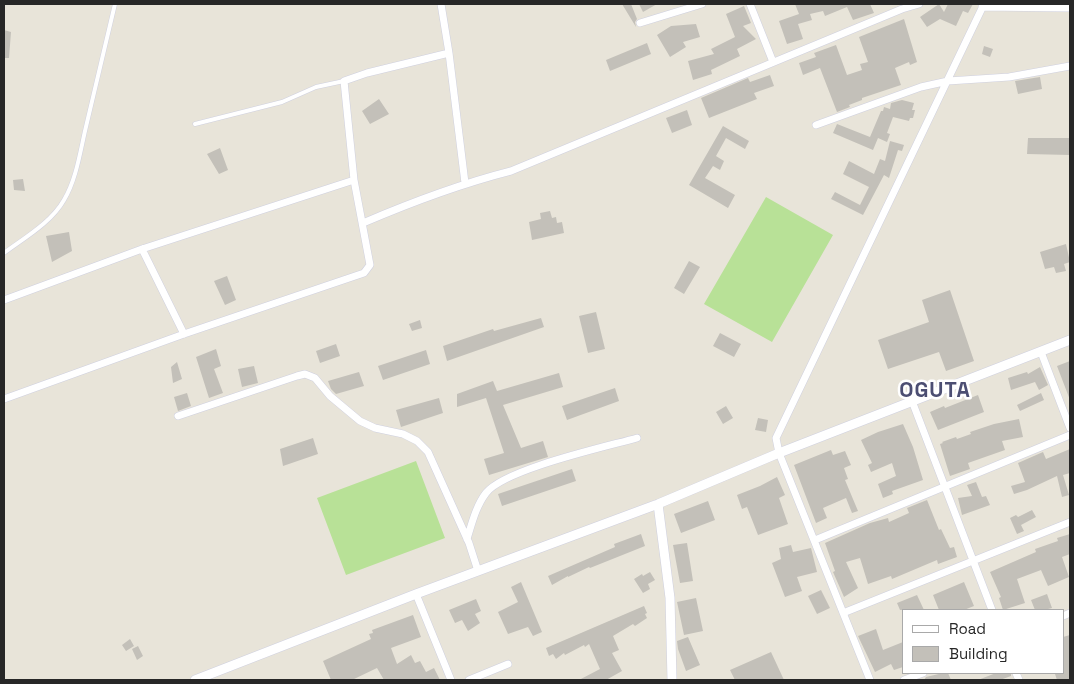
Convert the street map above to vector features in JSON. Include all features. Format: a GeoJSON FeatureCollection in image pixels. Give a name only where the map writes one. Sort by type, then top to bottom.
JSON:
{"type":"FeatureCollection","features":[{"type":"Feature","properties":{"kind":"street"},"geometry":{"type":"LineString","coordinates":[[440,4],[449,52],[464,183]]}},
{"type":"Feature","properties":{"kind":"street"},"geometry":{"type":"LineString","coordinates":[[640,23],[702,4]]}},
{"type":"Feature","properties":{"kind":"street"},"geometry":{"type":"LineString","coordinates":[[750,4],[773,62]]}},
{"type":"Feature","properties":{"kind":"street"},"geometry":{"type":"LineString","coordinates":[[363,223],[464,183],[512,171],[902,9],[919,4]]}},
{"type":"Feature","properties":{"kind":"street"},"geometry":{"type":"LineString","coordinates":[[870,680],[779,453],[776,438],[983,5],[1070,8]]}},
{"type":"Feature","properties":{"kind":"street"},"geometry":{"type":"LineString","coordinates":[[4,399],[184,334],[364,273],[370,265],[354,180],[344,81],[367,73],[449,52]]}},
{"type":"Feature","properties":{"kind":"street"},"geometry":{"type":"LineString","coordinates":[[816,125],[921,87],[948,81],[1009,77],[1070,66]]}},
{"type":"Feature","properties":{"kind":"street"},"geometry":{"type":"LineString","coordinates":[[4,300],[142,249],[354,180]]}},
{"type":"Feature","properties":{"kind":"street"},"geometry":{"type":"LineString","coordinates":[[142,249],[184,334]]}},
{"type":"Feature","properties":{"kind":"street"},"geometry":{"type":"LineString","coordinates":[[195,680],[416,594],[658,504],[779,453],[1070,340]]}},
{"type":"Feature","properties":{"kind":"street"},"geometry":{"type":"LineString","coordinates":[[1041,352],[1070,428]]}},
{"type":"Feature","properties":{"kind":"street"},"geometry":{"type":"LineString","coordinates":[[178,416],[304,374],[310,375],[343,408],[360,421],[375,428],[403,434],[417,441],[428,452],[467,539],[478,571]]}},
{"type":"Feature","properties":{"kind":"street"},"geometry":{"type":"LineString","coordinates":[[912,401],[992,609]]}},
{"type":"Feature","properties":{"kind":"street"},"geometry":{"type":"LineString","coordinates":[[815,540],[1070,435]]}},
{"type":"Feature","properties":{"kind":"street"},"geometry":{"type":"LineString","coordinates":[[467,539],[476,512],[487,492],[499,482],[525,470],[637,438]]}},
{"type":"Feature","properties":{"kind":"street"},"geometry":{"type":"LineString","coordinates":[[658,504],[670,598],[672,680]]}},
{"type":"Feature","properties":{"kind":"street"},"geometry":{"type":"LineString","coordinates":[[843,613],[1070,522]]}},
{"type":"Feature","properties":{"kind":"street"},"geometry":{"type":"LineString","coordinates":[[416,594],[451,680]]}},
{"type":"Feature","properties":{"kind":"street"},"geometry":{"type":"LineString","coordinates":[[469,680],[508,664]]}},
{"type":"Feature","properties":{"kind":"street"},"geometry":{"type":"LineString","coordinates":[[904,680],[920,674]]}},
{"type":"Feature","properties":{"kind":"lane"},"geometry":{"type":"LineString","coordinates":[[4,253],[56,212],[64,200],[81,145],[115,4]]}},
{"type":"Feature","properties":{"kind":"lane"},"geometry":{"type":"LineString","coordinates":[[195,124],[282,102],[316,87],[344,81]]}},
{"type":"Feature","properties":{"kind":"green space"},"geometry":{"type":"Polygon","coordinates":[[[766,197],[833,235],[772,342],[704,304],[766,197]]]}},
{"type":"Feature","properties":{"kind":"green space"},"geometry":{"type":"Polygon","coordinates":[[[416,461],[445,538],[346,575],[317,498],[416,461]]]}},
{"type":"Feature","properties":{"kind":"building"},"geometry":{"type":"Polygon","coordinates":[[[622,4],[631,4],[637,19],[635,22],[636,27],[622,4]]]}},
{"type":"Feature","properties":{"kind":"building"},"geometry":{"type":"Polygon","coordinates":[[[639,4],[657,4],[643,12],[639,4]]]}},
{"type":"Feature","properties":{"kind":"building"},"geometry":{"type":"Polygon","coordinates":[[[795,4],[870,4],[874,13],[853,20],[847,7],[825,16],[823,11],[810,14],[812,20],[798,24],[803,39],[787,44],[779,21],[799,14],[795,4]]]}},
{"type":"Feature","properties":{"kind":"building"},"geometry":{"type":"Polygon","coordinates":[[[939,4],[944,12],[948,4],[973,4],[968,13],[963,11],[956,26],[940,19],[927,27],[920,17],[939,4]]]}},
{"type":"Feature","properties":{"kind":"building"},"geometry":{"type":"Polygon","coordinates":[[[744,6],[751,23],[743,26],[756,39],[737,49],[740,56],[711,70],[712,74],[693,80],[688,61],[714,54],[711,49],[735,37],[726,14],[744,6]]]}},
{"type":"Feature","properties":{"kind":"building"},"geometry":{"type":"Polygon","coordinates":[[[904,19],[917,62],[910,65],[909,62],[895,68],[901,85],[862,98],[862,100],[849,105],[850,107],[837,112],[820,68],[803,75],[799,63],[816,57],[814,53],[836,45],[847,75],[862,70],[860,64],[868,62],[859,37],[904,19]]]}},
{"type":"Feature","properties":{"kind":"building"},"geometry":{"type":"Polygon","coordinates":[[[696,24],[700,37],[683,42],[686,47],[670,57],[657,35],[671,26],[696,24]]]}},
{"type":"Feature","properties":{"kind":"building"},"geometry":{"type":"Polygon","coordinates":[[[4,30],[11,32],[9,58],[4,58],[4,30]]]}},
{"type":"Feature","properties":{"kind":"building"},"geometry":{"type":"Polygon","coordinates":[[[647,43],[651,54],[610,71],[606,60],[647,43]]]}},
{"type":"Feature","properties":{"kind":"building"},"geometry":{"type":"Polygon","coordinates":[[[984,46],[993,49],[990,57],[982,54],[984,46]]]}},
{"type":"Feature","properties":{"kind":"building"},"geometry":{"type":"Polygon","coordinates":[[[770,75],[774,86],[754,93],[757,99],[709,118],[701,98],[748,78],[750,82],[770,75]]]}},
{"type":"Feature","properties":{"kind":"building"},"geometry":{"type":"Polygon","coordinates":[[[1040,77],[1042,89],[1018,94],[1015,81],[1040,77]]]}},
{"type":"Feature","properties":{"kind":"building"},"geometry":{"type":"Polygon","coordinates":[[[379,99],[389,114],[370,124],[362,111],[379,99]]]}},
{"type":"Feature","properties":{"kind":"building"},"geometry":{"type":"Polygon","coordinates":[[[902,100],[914,103],[912,110],[915,110],[913,118],[910,118],[909,121],[893,117],[887,133],[890,134],[887,142],[878,138],[873,150],[833,133],[837,124],[870,137],[884,107],[890,109],[891,103],[902,100]]]}},
{"type":"Feature","properties":{"kind":"building"},"geometry":{"type":"Polygon","coordinates":[[[687,110],[692,125],[672,133],[666,118],[687,110]]]}},
{"type":"Feature","properties":{"kind":"building"},"geometry":{"type":"Polygon","coordinates":[[[723,126],[749,141],[745,149],[726,138],[716,156],[724,161],[720,170],[713,166],[705,178],[735,195],[728,208],[689,185],[723,126]]]}},
{"type":"Feature","properties":{"kind":"building"},"geometry":{"type":"Polygon","coordinates":[[[1028,138],[1070,138],[1070,155],[1027,154],[1028,138]]]}},
{"type":"Feature","properties":{"kind":"building"},"geometry":{"type":"Polygon","coordinates":[[[890,141],[904,145],[902,151],[898,150],[889,178],[884,175],[863,215],[831,199],[835,192],[860,205],[869,187],[843,174],[849,161],[874,174],[880,159],[885,161],[890,141]]]}},
{"type":"Feature","properties":{"kind":"building"},"geometry":{"type":"Polygon","coordinates":[[[220,148],[228,170],[219,174],[207,154],[220,148]]]}},
{"type":"Feature","properties":{"kind":"building"},"geometry":{"type":"Polygon","coordinates":[[[23,179],[25,191],[14,190],[13,180],[23,179]]]}},
{"type":"Feature","properties":{"kind":"building"},"geometry":{"type":"Polygon","coordinates":[[[550,211],[552,218],[556,217],[557,223],[562,222],[564,233],[532,240],[529,222],[541,219],[540,213],[550,211]]]}},
{"type":"Feature","properties":{"kind":"building"},"geometry":{"type":"Polygon","coordinates":[[[69,232],[72,251],[52,262],[46,236],[69,232]]]}},
{"type":"Feature","properties":{"kind":"building"},"geometry":{"type":"Polygon","coordinates":[[[1066,244],[1070,262],[1064,264],[1066,271],[1056,273],[1054,267],[1045,269],[1040,252],[1066,244]]]}},
{"type":"Feature","properties":{"kind":"building"},"geometry":{"type":"Polygon","coordinates":[[[689,261],[700,267],[684,294],[674,288],[689,261]]]}},
{"type":"Feature","properties":{"kind":"building"},"geometry":{"type":"Polygon","coordinates":[[[227,276],[236,300],[225,305],[214,281],[227,276]]]}},
{"type":"Feature","properties":{"kind":"building"},"geometry":{"type":"Polygon","coordinates":[[[950,290],[974,361],[946,371],[939,352],[888,369],[878,340],[929,322],[922,300],[950,290]]]}},
{"type":"Feature","properties":{"kind":"building"},"geometry":{"type":"Polygon","coordinates":[[[596,312],[605,349],[588,353],[579,316],[596,312]]]}},
{"type":"Feature","properties":{"kind":"building"},"geometry":{"type":"Polygon","coordinates":[[[541,318],[544,327],[447,361],[443,346],[493,329],[494,331],[541,318]]]}},
{"type":"Feature","properties":{"kind":"building"},"geometry":{"type":"Polygon","coordinates":[[[420,320],[422,328],[412,331],[409,324],[420,320]]]}},
{"type":"Feature","properties":{"kind":"building"},"geometry":{"type":"Polygon","coordinates":[[[720,333],[741,344],[734,357],[713,346],[720,333]]]}},
{"type":"Feature","properties":{"kind":"building"},"geometry":{"type":"Polygon","coordinates":[[[336,344],[340,356],[320,363],[316,351],[336,344]]]}},
{"type":"Feature","properties":{"kind":"building"},"geometry":{"type":"Polygon","coordinates":[[[216,349],[221,366],[214,369],[223,393],[209,398],[196,357],[216,349]]]}},
{"type":"Feature","properties":{"kind":"building"},"geometry":{"type":"Polygon","coordinates":[[[426,350],[430,364],[383,380],[378,366],[426,350]]]}},
{"type":"Feature","properties":{"kind":"building"},"geometry":{"type":"Polygon","coordinates":[[[1070,361],[1070,400],[1057,366],[1070,361]]]}},
{"type":"Feature","properties":{"kind":"building"},"geometry":{"type":"Polygon","coordinates":[[[177,362],[182,379],[173,383],[171,367],[177,362]]]}},
{"type":"Feature","properties":{"kind":"building"},"geometry":{"type":"Polygon","coordinates":[[[254,366],[258,383],[242,387],[238,369],[254,366]]]}},
{"type":"Feature","properties":{"kind":"building"},"geometry":{"type":"Polygon","coordinates":[[[1040,367],[1048,385],[1039,390],[1035,382],[1011,390],[1008,378],[1027,372],[1028,374],[1040,367]]]}},
{"type":"Feature","properties":{"kind":"building"},"geometry":{"type":"Polygon","coordinates":[[[359,372],[364,386],[336,394],[331,389],[328,381],[359,372]]]}},
{"type":"Feature","properties":{"kind":"building"},"geometry":{"type":"Polygon","coordinates":[[[559,373],[563,387],[503,405],[521,448],[543,441],[548,457],[489,475],[484,459],[504,453],[486,398],[457,407],[457,394],[493,381],[497,391],[559,373]]]}},
{"type":"Feature","properties":{"kind":"building"},"geometry":{"type":"Polygon","coordinates":[[[615,388],[619,401],[567,420],[562,406],[615,388]]]}},
{"type":"Feature","properties":{"kind":"building"},"geometry":{"type":"Polygon","coordinates":[[[187,393],[191,406],[178,411],[174,397],[187,393]]]}},
{"type":"Feature","properties":{"kind":"building"},"geometry":{"type":"Polygon","coordinates":[[[1041,393],[1044,400],[1020,411],[1017,405],[1041,393]]]}},
{"type":"Feature","properties":{"kind":"building"},"geometry":{"type":"Polygon","coordinates":[[[978,395],[984,412],[938,430],[930,412],[978,395]]]}},
{"type":"Feature","properties":{"kind":"building"},"geometry":{"type":"Polygon","coordinates":[[[439,398],[443,413],[401,427],[396,410],[439,398]]]}},
{"type":"Feature","properties":{"kind":"building"},"geometry":{"type":"Polygon","coordinates":[[[726,406],[733,418],[723,424],[716,412],[726,406]]]}},
{"type":"Feature","properties":{"kind":"building"},"geometry":{"type":"Polygon","coordinates":[[[758,418],[768,420],[766,432],[755,430],[758,418]]]}},
{"type":"Feature","properties":{"kind":"building"},"geometry":{"type":"Polygon","coordinates":[[[1019,419],[1023,437],[1002,441],[1005,450],[968,463],[970,469],[950,476],[940,444],[942,442],[956,437],[957,439],[971,434],[970,432],[994,424],[1019,419]]]}},
{"type":"Feature","properties":{"kind":"building"},"geometry":{"type":"Polygon","coordinates":[[[903,424],[913,447],[923,480],[892,491],[893,494],[883,498],[878,484],[896,476],[892,463],[871,472],[868,465],[872,463],[861,440],[903,424]]]}},
{"type":"Feature","properties":{"kind":"building"},"geometry":{"type":"Polygon","coordinates":[[[313,438],[318,454],[283,466],[280,449],[313,438]]]}},
{"type":"Feature","properties":{"kind":"building"},"geometry":{"type":"Polygon","coordinates":[[[1070,449],[1070,473],[1063,475],[1069,495],[1062,497],[1057,476],[1014,494],[1011,486],[1025,482],[1018,463],[1043,452],[1046,459],[1070,449]]]}},
{"type":"Feature","properties":{"kind":"building"},"geometry":{"type":"Polygon","coordinates":[[[831,450],[833,455],[845,451],[851,465],[844,468],[848,479],[845,480],[858,511],[852,513],[846,498],[823,508],[827,518],[816,523],[794,465],[831,450]]]}},
{"type":"Feature","properties":{"kind":"building"},"geometry":{"type":"Polygon","coordinates":[[[572,469],[576,481],[502,506],[498,494],[572,469]]]}},
{"type":"Feature","properties":{"kind":"building"},"geometry":{"type":"Polygon","coordinates":[[[777,477],[785,495],[779,498],[788,524],[758,535],[747,507],[742,509],[737,495],[777,477]]]}},
{"type":"Feature","properties":{"kind":"building"},"geometry":{"type":"Polygon","coordinates":[[[976,482],[982,497],[986,496],[990,505],[962,515],[958,498],[972,496],[967,485],[976,482]]]}},
{"type":"Feature","properties":{"kind":"building"},"geometry":{"type":"Polygon","coordinates":[[[927,500],[939,530],[941,529],[950,548],[954,547],[957,557],[938,564],[937,560],[892,579],[891,576],[868,584],[860,558],[846,562],[858,588],[844,597],[833,572],[835,571],[825,543],[870,523],[888,518],[889,522],[909,513],[907,508],[927,500]]]}},
{"type":"Feature","properties":{"kind":"building"},"geometry":{"type":"Polygon","coordinates":[[[708,501],[715,520],[681,533],[674,514],[708,501]]]}},
{"type":"Feature","properties":{"kind":"building"},"geometry":{"type":"Polygon","coordinates":[[[1032,510],[1036,517],[1021,525],[1024,531],[1017,534],[1010,518],[1016,515],[1018,517],[1032,510]]]}},
{"type":"Feature","properties":{"kind":"building"},"geometry":{"type":"Polygon","coordinates":[[[641,534],[645,546],[589,567],[552,585],[548,576],[615,547],[614,544],[641,534]]]}},
{"type":"Feature","properties":{"kind":"building"},"geometry":{"type":"Polygon","coordinates":[[[1070,534],[1070,554],[1062,557],[1069,577],[1048,586],[1041,570],[1017,579],[1025,603],[1003,609],[999,598],[1001,597],[990,572],[1036,552],[1035,549],[1058,541],[1057,538],[1070,534]]]}},
{"type":"Feature","properties":{"kind":"building"},"geometry":{"type":"Polygon","coordinates":[[[687,543],[693,581],[680,583],[673,545],[687,543]]]}},
{"type":"Feature","properties":{"kind":"building"},"geometry":{"type":"Polygon","coordinates":[[[791,545],[793,552],[811,548],[817,572],[797,577],[802,591],[785,597],[772,563],[781,559],[779,548],[791,545]]]}},
{"type":"Feature","properties":{"kind":"building"},"geometry":{"type":"Polygon","coordinates":[[[650,572],[655,580],[648,584],[650,589],[643,593],[634,579],[650,572]]]}},
{"type":"Feature","properties":{"kind":"building"},"geometry":{"type":"Polygon","coordinates":[[[521,582],[542,632],[533,636],[528,627],[508,634],[498,612],[518,602],[511,587],[521,582]]]}},
{"type":"Feature","properties":{"kind":"building"},"geometry":{"type":"Polygon","coordinates":[[[964,582],[974,606],[966,609],[939,609],[933,595],[964,582]]]}},
{"type":"Feature","properties":{"kind":"building"},"geometry":{"type":"Polygon","coordinates":[[[821,590],[830,608],[817,614],[808,596],[821,590]]]}},
{"type":"Feature","properties":{"kind":"building"},"geometry":{"type":"Polygon","coordinates":[[[1047,594],[1052,608],[1035,609],[1031,600],[1047,594]]]}},
{"type":"Feature","properties":{"kind":"building"},"geometry":{"type":"Polygon","coordinates":[[[917,595],[924,609],[900,610],[897,603],[917,595]]]}},
{"type":"Feature","properties":{"kind":"building"},"geometry":{"type":"Polygon","coordinates":[[[696,598],[703,631],[684,635],[677,602],[696,598]]]}},
{"type":"Feature","properties":{"kind":"building"},"geometry":{"type":"Polygon","coordinates":[[[476,599],[481,611],[475,614],[480,623],[468,631],[462,620],[455,623],[449,610],[476,599]]]}},
{"type":"Feature","properties":{"kind":"building"},"geometry":{"type":"Polygon","coordinates":[[[644,606],[647,618],[613,636],[619,650],[612,653],[622,671],[606,680],[579,680],[600,669],[589,644],[565,655],[564,653],[556,659],[553,654],[549,656],[546,648],[644,606]]]}},
{"type":"Feature","properties":{"kind":"building"},"geometry":{"type":"Polygon","coordinates":[[[413,615],[421,637],[391,648],[397,664],[411,655],[415,663],[420,661],[426,672],[434,668],[440,680],[384,680],[377,668],[352,680],[331,680],[323,661],[371,639],[369,634],[373,633],[372,630],[413,615]]]}},
{"type":"Feature","properties":{"kind":"building"},"geometry":{"type":"Polygon","coordinates":[[[876,629],[883,650],[902,642],[902,667],[894,670],[891,664],[875,672],[858,636],[876,629]]]}},
{"type":"Feature","properties":{"kind":"building"},"geometry":{"type":"Polygon","coordinates":[[[1070,635],[1070,680],[1057,680],[1055,674],[1064,674],[1064,637],[1070,635]]]}},
{"type":"Feature","properties":{"kind":"building"},"geometry":{"type":"Polygon","coordinates":[[[688,637],[700,665],[686,671],[677,641],[688,637]]]}},
{"type":"Feature","properties":{"kind":"building"},"geometry":{"type":"Polygon","coordinates":[[[130,639],[134,646],[126,651],[122,645],[130,639]]]}},
{"type":"Feature","properties":{"kind":"building"},"geometry":{"type":"Polygon","coordinates":[[[138,646],[143,656],[137,660],[132,649],[138,646]]]}},
{"type":"Feature","properties":{"kind":"building"},"geometry":{"type":"Polygon","coordinates":[[[771,652],[784,680],[735,680],[730,670],[771,652]]]}},
{"type":"Feature","properties":{"kind":"building"},"geometry":{"type":"Polygon","coordinates":[[[948,674],[951,680],[924,680],[926,677],[948,674]]]}},
{"type":"Feature","properties":{"kind":"building"},"geometry":{"type":"Polygon","coordinates":[[[993,674],[1011,674],[1011,676],[1000,680],[978,680],[993,674]]]}},
{"type":"Feature","properties":{"kind":"district","name":"OGUTA"},"geometry":{"type":"Point","coordinates":[935,391]}}]}
